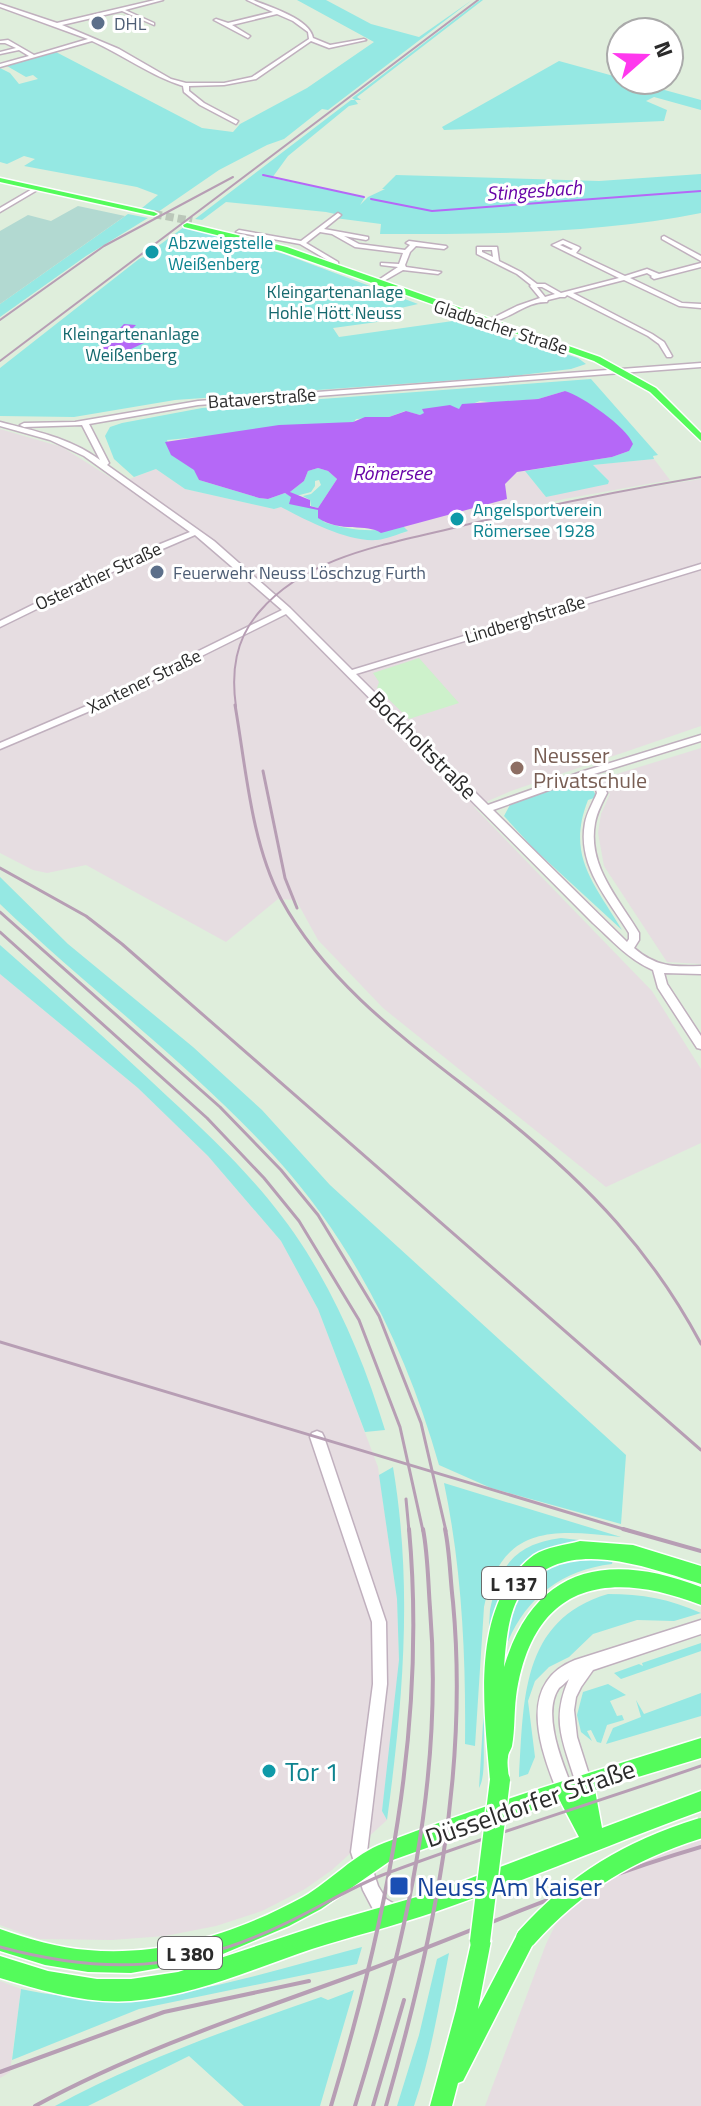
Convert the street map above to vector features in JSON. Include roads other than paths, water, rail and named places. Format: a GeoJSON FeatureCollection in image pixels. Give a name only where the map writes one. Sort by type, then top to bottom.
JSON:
{"type":"FeatureCollection","features":[{"type":"Feature","properties":{"kind":"main road"},"geometry":{"type":"LineString","coordinates":[[0,183],[152,215]]}},
{"type":"Feature","properties":{"kind":"main road","name":"Gladbacher Straße"},"geometry":{"type":"LineString","coordinates":[[701,424],[671,395],[635,371],[624,369],[613,366],[469,317],[284,249],[189,223],[239,232],[336,263],[580,348],[624,369],[664,398],[701,438]]}},
{"type":"Feature","properties":{"kind":"main road","name":"L 137"},"geometry":{"type":"LineString","coordinates":[[500,1780],[492,1712],[495,1650],[504,1604],[524,1572],[549,1556],[590,1549],[651,1559],[701,1575]]}},
{"type":"Feature","properties":{"kind":"main road","name":"L 137"},"geometry":{"type":"LineString","coordinates":[[441,2106],[467,2010],[480,1941],[490,1877],[510,1683],[518,1652],[531,1626],[545,1608],[579,1583],[599,1577],[648,1577],[701,1596]]}},
{"type":"Feature","properties":{"kind":"main road","name":"Düsseldorfer Straße"},"geometry":{"type":"LineString","coordinates":[[0,1940],[45,1954],[88,1961],[131,1962],[211,1948],[282,1919],[314,1902],[361,1866],[384,1853],[575,1787],[701,1748]]}},
{"type":"Feature","properties":{"kind":"main road"},"geometry":{"type":"LineString","coordinates":[[575,1787],[594,1843]]}},
{"type":"Feature","properties":{"kind":"main road","name":"L 380"},"geometry":{"type":"LineString","coordinates":[[0,1967],[39,1980],[85,1989],[128,1990],[170,1985],[396,1915],[701,1801]]}},
{"type":"Feature","properties":{"kind":"main road","name":"L 137"},"geometry":{"type":"LineString","coordinates":[[448,2083],[476,2040],[508,1967],[551,1907],[580,1882],[628,1855],[701,1828]]}},
{"type":"Feature","properties":{"kind":"street"},"geometry":{"type":"LineString","coordinates":[[59,24],[161,0]]}},
{"type":"Feature","properties":{"kind":"street"},"geometry":{"type":"LineString","coordinates":[[249,0],[306,28],[311,39],[329,47],[364,40]]}},
{"type":"Feature","properties":{"kind":"street"},"geometry":{"type":"LineString","coordinates":[[0,5],[94,39],[169,80],[186,85],[224,84],[254,78],[311,39]]}},
{"type":"Feature","properties":{"kind":"street"},"geometry":{"type":"LineString","coordinates":[[123,10],[152,24]]}},
{"type":"Feature","properties":{"kind":"street"},"geometry":{"type":"LineString","coordinates":[[228,25],[278,12]]}},
{"type":"Feature","properties":{"kind":"street"},"geometry":{"type":"LineString","coordinates":[[216,20],[248,37]]}},
{"type":"Feature","properties":{"kind":"street"},"geometry":{"type":"LineString","coordinates":[[0,66],[94,39]]}},
{"type":"Feature","properties":{"kind":"street"},"geometry":{"type":"LineString","coordinates":[[0,42],[6,41],[33,56]]}},
{"type":"Feature","properties":{"kind":"street"},"geometry":{"type":"LineString","coordinates":[[0,53],[19,49]]}},
{"type":"Feature","properties":{"kind":"street"},"geometry":{"type":"LineString","coordinates":[[186,85],[186,91],[198,101],[236,122]]}},
{"type":"Feature","properties":{"kind":"street"},"geometry":{"type":"LineString","coordinates":[[0,210],[33,191]]}},
{"type":"Feature","properties":{"kind":"street"},"geometry":{"type":"LineString","coordinates":[[302,243],[338,215]]}},
{"type":"Feature","properties":{"kind":"street"},"geometry":{"type":"LineString","coordinates":[[319,230],[366,238]]}},
{"type":"Feature","properties":{"kind":"street","name":"Gladbacher Straße"},"geometry":{"type":"LineString","coordinates":[[239,232],[302,243],[336,263]]}},
{"type":"Feature","properties":{"kind":"street"},"geometry":{"type":"LineString","coordinates":[[334,233],[357,246],[404,252]]}},
{"type":"Feature","properties":{"kind":"street"},"geometry":{"type":"LineString","coordinates":[[664,238],[701,262]]}},
{"type":"Feature","properties":{"kind":"street"},"geometry":{"type":"LineString","coordinates":[[382,280],[402,267],[404,252],[414,244],[444,247]]}},
{"type":"Feature","properties":{"kind":"street"},"geometry":{"type":"LineString","coordinates":[[573,252],[684,306],[701,306]]}},
{"type":"Feature","properties":{"kind":"street"},"geometry":{"type":"LineString","coordinates":[[496,261],[535,285],[567,295],[650,335],[662,343],[669,356]]}},
{"type":"Feature","properties":{"kind":"street"},"geometry":{"type":"LineString","coordinates":[[639,283],[701,262]]}},
{"type":"Feature","properties":{"kind":"street","name":"Gladbacher Straße"},"geometry":{"type":"LineString","coordinates":[[383,264],[438,272]]}},
{"type":"Feature","properties":{"kind":"street"},"geometry":{"type":"LineString","coordinates":[[469,317],[496,321],[519,307],[647,271],[658,276]]}},
{"type":"Feature","properties":{"kind":"street"},"geometry":{"type":"LineString","coordinates":[[535,285],[532,288],[545,301]]}},
{"type":"Feature","properties":{"kind":"street","name":"Bataverstraße"},"geometry":{"type":"LineString","coordinates":[[0,423],[37,426],[85,423],[198,403],[701,363]]}},
{"type":"Feature","properties":{"kind":"street","name":"Bataverstraße"},"geometry":{"type":"LineString","coordinates":[[635,371],[701,363]]}},
{"type":"Feature","properties":{"kind":"street","name":"Bataverstraße"},"geometry":{"type":"LineString","coordinates":[[525,379],[613,366]]}},
{"type":"Feature","properties":{"kind":"street","name":"Bockholtstraße"},"geometry":{"type":"LineString","coordinates":[[0,423],[75,447],[114,472],[197,532],[287,610],[628,948],[658,969],[662,985],[701,1045]]}},
{"type":"Feature","properties":{"kind":"street","name":"Bockholtstraße"},"geometry":{"type":"LineString","coordinates":[[85,423],[100,458],[114,472]]}},
{"type":"Feature","properties":{"kind":"street","name":"Osterather Straße"},"geometry":{"type":"LineString","coordinates":[[0,624],[136,557],[197,532]]}},
{"type":"Feature","properties":{"kind":"street","name":"Lindberghstraße"},"geometry":{"type":"LineString","coordinates":[[350,673],[701,566]]}},
{"type":"Feature","properties":{"kind":"street","name":"Xantener Straße"},"geometry":{"type":"LineString","coordinates":[[0,746],[139,684],[287,610]]}},
{"type":"Feature","properties":{"kind":"street"},"geometry":{"type":"LineString","coordinates":[[487,809],[587,773],[701,738]]}},
{"type":"Feature","properties":{"kind":"street"},"geometry":{"type":"LineString","coordinates":[[587,773],[602,793],[589,823],[590,855],[602,883],[634,933],[634,940],[628,948]]}},
{"type":"Feature","properties":{"kind":"street"},"geometry":{"type":"LineString","coordinates":[[658,969],[701,970]]}},
{"type":"Feature","properties":{"kind":"street"},"geometry":{"type":"LineString","coordinates":[[317,1437],[379,1622],[380,1684],[360,1833],[361,1866],[380,1905],[396,1915]]}},
{"type":"Feature","properties":{"kind":"street"},"geometry":{"type":"LineString","coordinates":[[575,1787],[546,1732],[546,1699],[556,1681],[565,1673],[701,1627]]}},
{"type":"Feature","properties":{"kind":"water"},"geometry":{"type":"Polygon","coordinates":[[[124,324],[136,325],[129,332],[139,332],[144,343],[116,356],[100,357],[98,350],[124,324]]]}},
{"type":"Feature","properties":{"kind":"water","name":"Römersee"},"geometry":{"type":"Polygon","coordinates":[[[565,391],[573,394],[613,421],[633,444],[629,451],[612,457],[517,472],[505,484],[507,499],[381,533],[326,523],[318,518],[318,510],[289,504],[291,497],[285,493],[268,499],[259,498],[199,480],[194,470],[171,455],[165,442],[279,425],[353,422],[365,417],[389,417],[406,411],[420,415],[424,413],[422,409],[450,405],[459,409],[462,404],[538,399],[565,391]],[[318,468],[308,471],[304,481],[290,492],[310,500],[310,506],[318,508],[337,479],[328,471],[318,468]]]}},
{"type":"Feature","properties":{"kind":"waterway","name":"Stingesbach"},"geometry":{"type":"LineString","coordinates":[[263,175],[364,197]]}},
{"type":"Feature","properties":{"kind":"waterway","name":"Stingesbach"},"geometry":{"type":"LineString","coordinates":[[371,199],[432,211],[701,191]]}},
{"type":"Feature","properties":{"kind":"tunnel"},"geometry":{"type":"LineString","coordinates":[[154,214],[192,221]]}},
{"type":"Feature","properties":{"kind":"tram line"},"geometry":{"type":"LineString","coordinates":[[0,1947],[74,1962],[109,1965],[177,1960],[212,1952],[282,1925],[380,1876],[701,1766]]}},
{"type":"Feature","properties":{"kind":"railway"},"geometry":{"type":"LineString","coordinates":[[0,361],[478,0]]}},
{"type":"Feature","properties":{"kind":"railway"},"geometry":{"type":"LineString","coordinates":[[0,320],[104,246],[233,177]]}},
{"type":"Feature","properties":{"kind":"railway"},"geometry":{"type":"LineString","coordinates":[[236,707],[235,669],[245,633],[260,611],[279,592],[326,564],[378,546],[487,520],[701,477]]}},
{"type":"Feature","properties":{"kind":"railway"},"geometry":{"type":"LineString","coordinates":[[235,705],[251,804],[263,854],[281,899],[302,933],[354,994],[509,1121],[592,1196],[640,1250],[701,1344]]}},
{"type":"Feature","properties":{"kind":"railway"},"geometry":{"type":"LineString","coordinates":[[263,771],[285,878],[297,908]]}},
{"type":"Feature","properties":{"kind":"railway"},"geometry":{"type":"LineString","coordinates":[[0,868],[86,916],[122,944],[701,1450]]}},
{"type":"Feature","properties":{"kind":"railway"},"geometry":{"type":"LineString","coordinates":[[0,912],[220,1107],[281,1170],[318,1215],[379,1316],[421,1423],[432,1472]]}},
{"type":"Feature","properties":{"kind":"railway"},"geometry":{"type":"LineString","coordinates":[[0,932],[207,1118],[264,1178],[299,1221],[359,1320],[400,1427],[408,1464]]}},
{"type":"Feature","properties":{"kind":"railway"},"geometry":{"type":"LineString","coordinates":[[0,1342],[408,1464]]}},
{"type":"Feature","properties":{"kind":"railway"},"geometry":{"type":"LineString","coordinates":[[408,1464],[432,1472]]}},
{"type":"Feature","properties":{"kind":"railway"},"geometry":{"type":"LineString","coordinates":[[408,1464],[423,1531]]}},
{"type":"Feature","properties":{"kind":"railway"},"geometry":{"type":"LineString","coordinates":[[432,1472],[629,1531]]}},
{"type":"Feature","properties":{"kind":"railway"},"geometry":{"type":"LineString","coordinates":[[432,1472],[446,1531]]}},
{"type":"Feature","properties":{"kind":"railway"},"geometry":{"type":"LineString","coordinates":[[406,1499],[409,1531]]}},
{"type":"Feature","properties":{"kind":"railway"},"geometry":{"type":"LineString","coordinates":[[368,1970],[398,1821],[407,1748],[413,1602],[409,1529]]}},
{"type":"Feature","properties":{"kind":"railway"},"geometry":{"type":"LineString","coordinates":[[396,1959],[426,1798],[431,1735],[433,1672],[423,1529]]}},
{"type":"Feature","properties":{"kind":"railway"},"geometry":{"type":"LineString","coordinates":[[426,1947],[443,1857],[456,1730],[457,1666],[445,1529]]}},
{"type":"Feature","properties":{"kind":"railway"},"geometry":{"type":"LineString","coordinates":[[623,1529],[629,1531]]}},
{"type":"Feature","properties":{"kind":"railway"},"geometry":{"type":"LineString","coordinates":[[629,1531],[701,1551]]}},
{"type":"Feature","properties":{"kind":"railway"},"geometry":{"type":"LineString","coordinates":[[426,1947],[576,1889],[701,1847]]}},
{"type":"Feature","properties":{"kind":"railway"},"geometry":{"type":"LineString","coordinates":[[386,2106],[426,1947]]}},
{"type":"Feature","properties":{"kind":"railway"},"geometry":{"type":"LineString","coordinates":[[396,1959],[426,1947]]}},
{"type":"Feature","properties":{"kind":"railway"},"geometry":{"type":"LineString","coordinates":[[355,2106],[396,1959]]}},
{"type":"Feature","properties":{"kind":"railway"},"geometry":{"type":"LineString","coordinates":[[368,1970],[396,1959]]}},
{"type":"Feature","properties":{"kind":"railway"},"geometry":{"type":"LineString","coordinates":[[35,2106],[117,2066],[200,2032],[368,1970]]}},
{"type":"Feature","properties":{"kind":"railway"},"geometry":{"type":"LineString","coordinates":[[331,2106],[368,1970]]}},
{"type":"Feature","properties":{"kind":"railway"},"geometry":{"type":"LineString","coordinates":[[0,2072],[164,2012],[309,1981]]}},
{"type":"Feature","properties":{"kind":"railway"},"geometry":{"type":"LineString","coordinates":[[373,2106],[404,2000]]}},
{"type":"Feature","properties":{"kind":"place","name":"DHL"},"geometry":{"type":"Point","coordinates":[98,23]}},
{"type":"Feature","properties":{"kind":"place","name":"Abzweigstelle Weißenberg"},"geometry":{"type":"Point","coordinates":[152,252]}},
{"type":"Feature","properties":{"kind":"place","name":"Angelsportverein Römersee 1928"},"geometry":{"type":"Point","coordinates":[457,519]}},
{"type":"Feature","properties":{"kind":"place","name":"Feuerwehr Neuss Löschzug Furth"},"geometry":{"type":"Point","coordinates":[157,572]}},
{"type":"Feature","properties":{"kind":"place","name":"Neusser Privatschule"},"geometry":{"type":"Point","coordinates":[517,768]}},
{"type":"Feature","properties":{"kind":"place","name":"Tor 1"},"geometry":{"type":"Point","coordinates":[269,1771]}},
{"type":"Feature","properties":{"kind":"place","name":"Neuss Am Kaiser"},"geometry":{"type":"Point","coordinates":[399,1886]}},
{"type":"Feature","properties":{"kind":"park label","name":"Kleingartenanlage Hohle Hött Neuss"},"geometry":{"type":"Point","coordinates":[335,301]}},
{"type":"Feature","properties":{"kind":"park label","name":"Kleingartenanlage Weißenberg"},"geometry":{"type":"Point","coordinates":[131,343]}}]}
